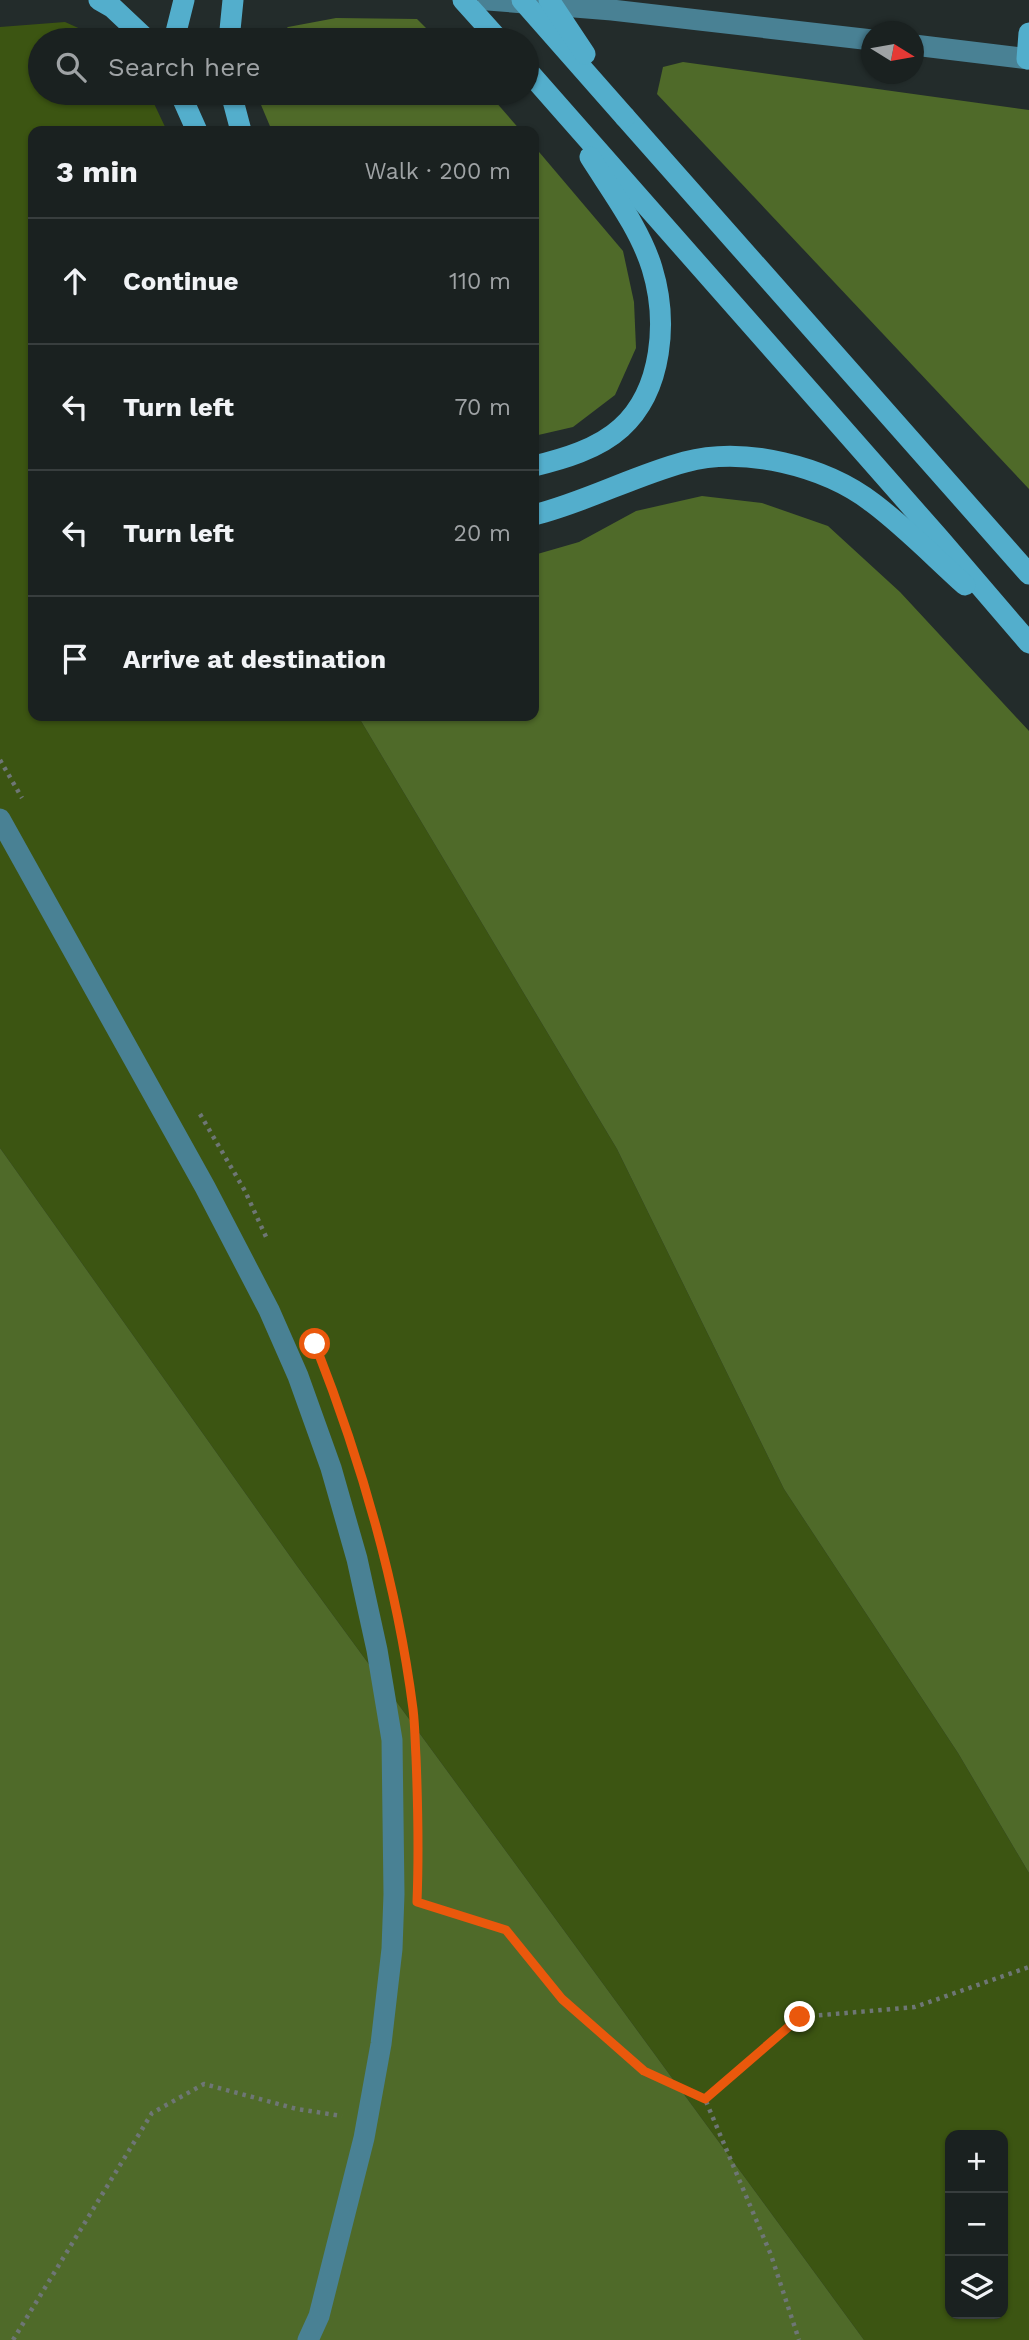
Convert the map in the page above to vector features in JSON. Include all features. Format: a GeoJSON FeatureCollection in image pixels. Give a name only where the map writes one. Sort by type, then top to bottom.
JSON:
{"type":"FeatureCollection","features":[{"type":"Feature","properties":{"kind":"highway"},"geometry":{"type":"LineString","coordinates":[[99,0],[113,8],[134,28]]}},
{"type":"Feature","properties":{"kind":"highway"},"geometry":{"type":"LineString","coordinates":[[177,28],[184,0]]}},
{"type":"Feature","properties":{"kind":"highway"},"geometry":{"type":"LineString","coordinates":[[230,28],[233,0]]}},
{"type":"Feature","properties":{"kind":"highway"},"geometry":{"type":"LineString","coordinates":[[463,0],[488,28]]}},
{"type":"Feature","properties":{"kind":"highway"},"geometry":{"type":"LineString","coordinates":[[522,0],[629,117]]}},
{"type":"Feature","properties":{"kind":"highway"},"geometry":{"type":"LineString","coordinates":[[549,0],[629,117],[665,163],[1029,574]]}},
{"type":"Feature","properties":{"kind":"highway"},"geometry":{"type":"LineString","coordinates":[[1028,59],[1029,33]]}},
{"type":"Feature","properties":{"kind":"highway"},"geometry":{"type":"LineString","coordinates":[[539,84],[1027,640]]}},
{"type":"Feature","properties":{"kind":"highway"},"geometry":{"type":"LineString","coordinates":[[185,105],[195,126]]}},
{"type":"Feature","properties":{"kind":"highway"},"geometry":{"type":"LineString","coordinates":[[234,105],[240,126]]}},
{"type":"Feature","properties":{"kind":"highway"},"geometry":{"type":"LineString","coordinates":[[539,465],[594,446],[621,429],[645,395],[653,376],[660,343],[659,303],[652,268],[636,233],[560,107]]}},
{"type":"Feature","properties":{"kind":"highway"},"geometry":{"type":"LineString","coordinates":[[539,514],[564,508],[632,479],[687,461],[721,456],[768,459],[827,476],[872,502],[1027,640]]}},
{"type":"Feature","properties":{"kind":"street"},"geometry":{"type":"LineString","coordinates":[[488,0],[612,10],[861,39]]}},
{"type":"Feature","properties":{"kind":"street"},"geometry":{"type":"LineString","coordinates":[[924,46],[1028,59]]}},
{"type":"Feature","properties":{"kind":"street"},"geometry":{"type":"LineString","coordinates":[[0,819],[205,1187],[269,1310],[298,1376],[331,1468],[357,1559],[377,1650],[393,1740],[392,1948],[381,2044],[367,2120],[320,2316],[308,2340]]}},
{"type":"Feature","properties":{"kind":"path"},"geometry":{"type":"LineString","coordinates":[[0,760],[25,804]]}},
{"type":"Feature","properties":{"kind":"path"},"geometry":{"type":"LineString","coordinates":[[197,1109],[244,1191],[272,1250]]}},
{"type":"Feature","properties":{"kind":"path"},"geometry":{"type":"LineString","coordinates":[[394,1894],[506,1930],[562,1999],[644,2071],[705,2099],[771,2255],[799,2340]]}},
{"type":"Feature","properties":{"kind":"path"},"geometry":{"type":"LineString","coordinates":[[705,2099],[800,2017],[915,2007],[1029,1967]]}},
{"type":"Feature","properties":{"kind":"path"},"geometry":{"type":"LineString","coordinates":[[13,2340],[152,2113],[204,2084],[297,2109],[367,2120]]}},
{"type":"Feature","properties":{"kind":"green space"},"geometry":{"type":"Polygon","coordinates":[[[336,18],[417,19],[426,28],[287,28],[336,18]]]}},
{"type":"Feature","properties":{"kind":"green space"},"geometry":{"type":"Polygon","coordinates":[[[65,22],[78,28],[28,28],[28,105],[155,105],[165,126],[28,126],[28,721],[361,721],[617,1149],[784,1489],[958,1753],[1029,1873],[1029,2340],[864,2340],[297,1566],[0,1148],[0,27],[65,22]]]}},
{"type":"Feature","properties":{"kind":"green space"},"geometry":{"type":"Polygon","coordinates":[[[683,62],[1029,110],[1029,489],[657,94],[663,67],[683,62]]]}},
{"type":"Feature","properties":{"kind":"green space"},"geometry":{"type":"Polygon","coordinates":[[[261,105],[498,105],[517,126],[270,126],[261,105]]]}},
{"type":"Feature","properties":{"kind":"green space"},"geometry":{"type":"Polygon","coordinates":[[[539,152],[623,251],[634,302],[636,348],[615,395],[573,427],[539,435],[539,152]]]}},
{"type":"Feature","properties":{"kind":"green space"},"geometry":{"type":"Polygon","coordinates":[[[702,496],[762,503],[828,526],[900,592],[1029,731],[1029,1873],[958,1753],[784,1489],[617,1149],[361,721],[539,721],[539,554],[579,542],[636,511],[702,496]]]}},
{"type":"Feature","properties":{"kind":"green space"},"geometry":{"type":"Polygon","coordinates":[[[0,1148],[297,1566],[864,2340],[0,2340],[0,1148]]]}},
{"type":"Feature","properties":{"kind":"route"},"geometry":{"type":"LineString","coordinates":[[315,1344],[342,1412],[373,1511],[402,1643],[414,1711],[420,1831],[417,1902],[506,1930],[562,1999],[644,2071],[705,2099],[800,2017]]}}]}
